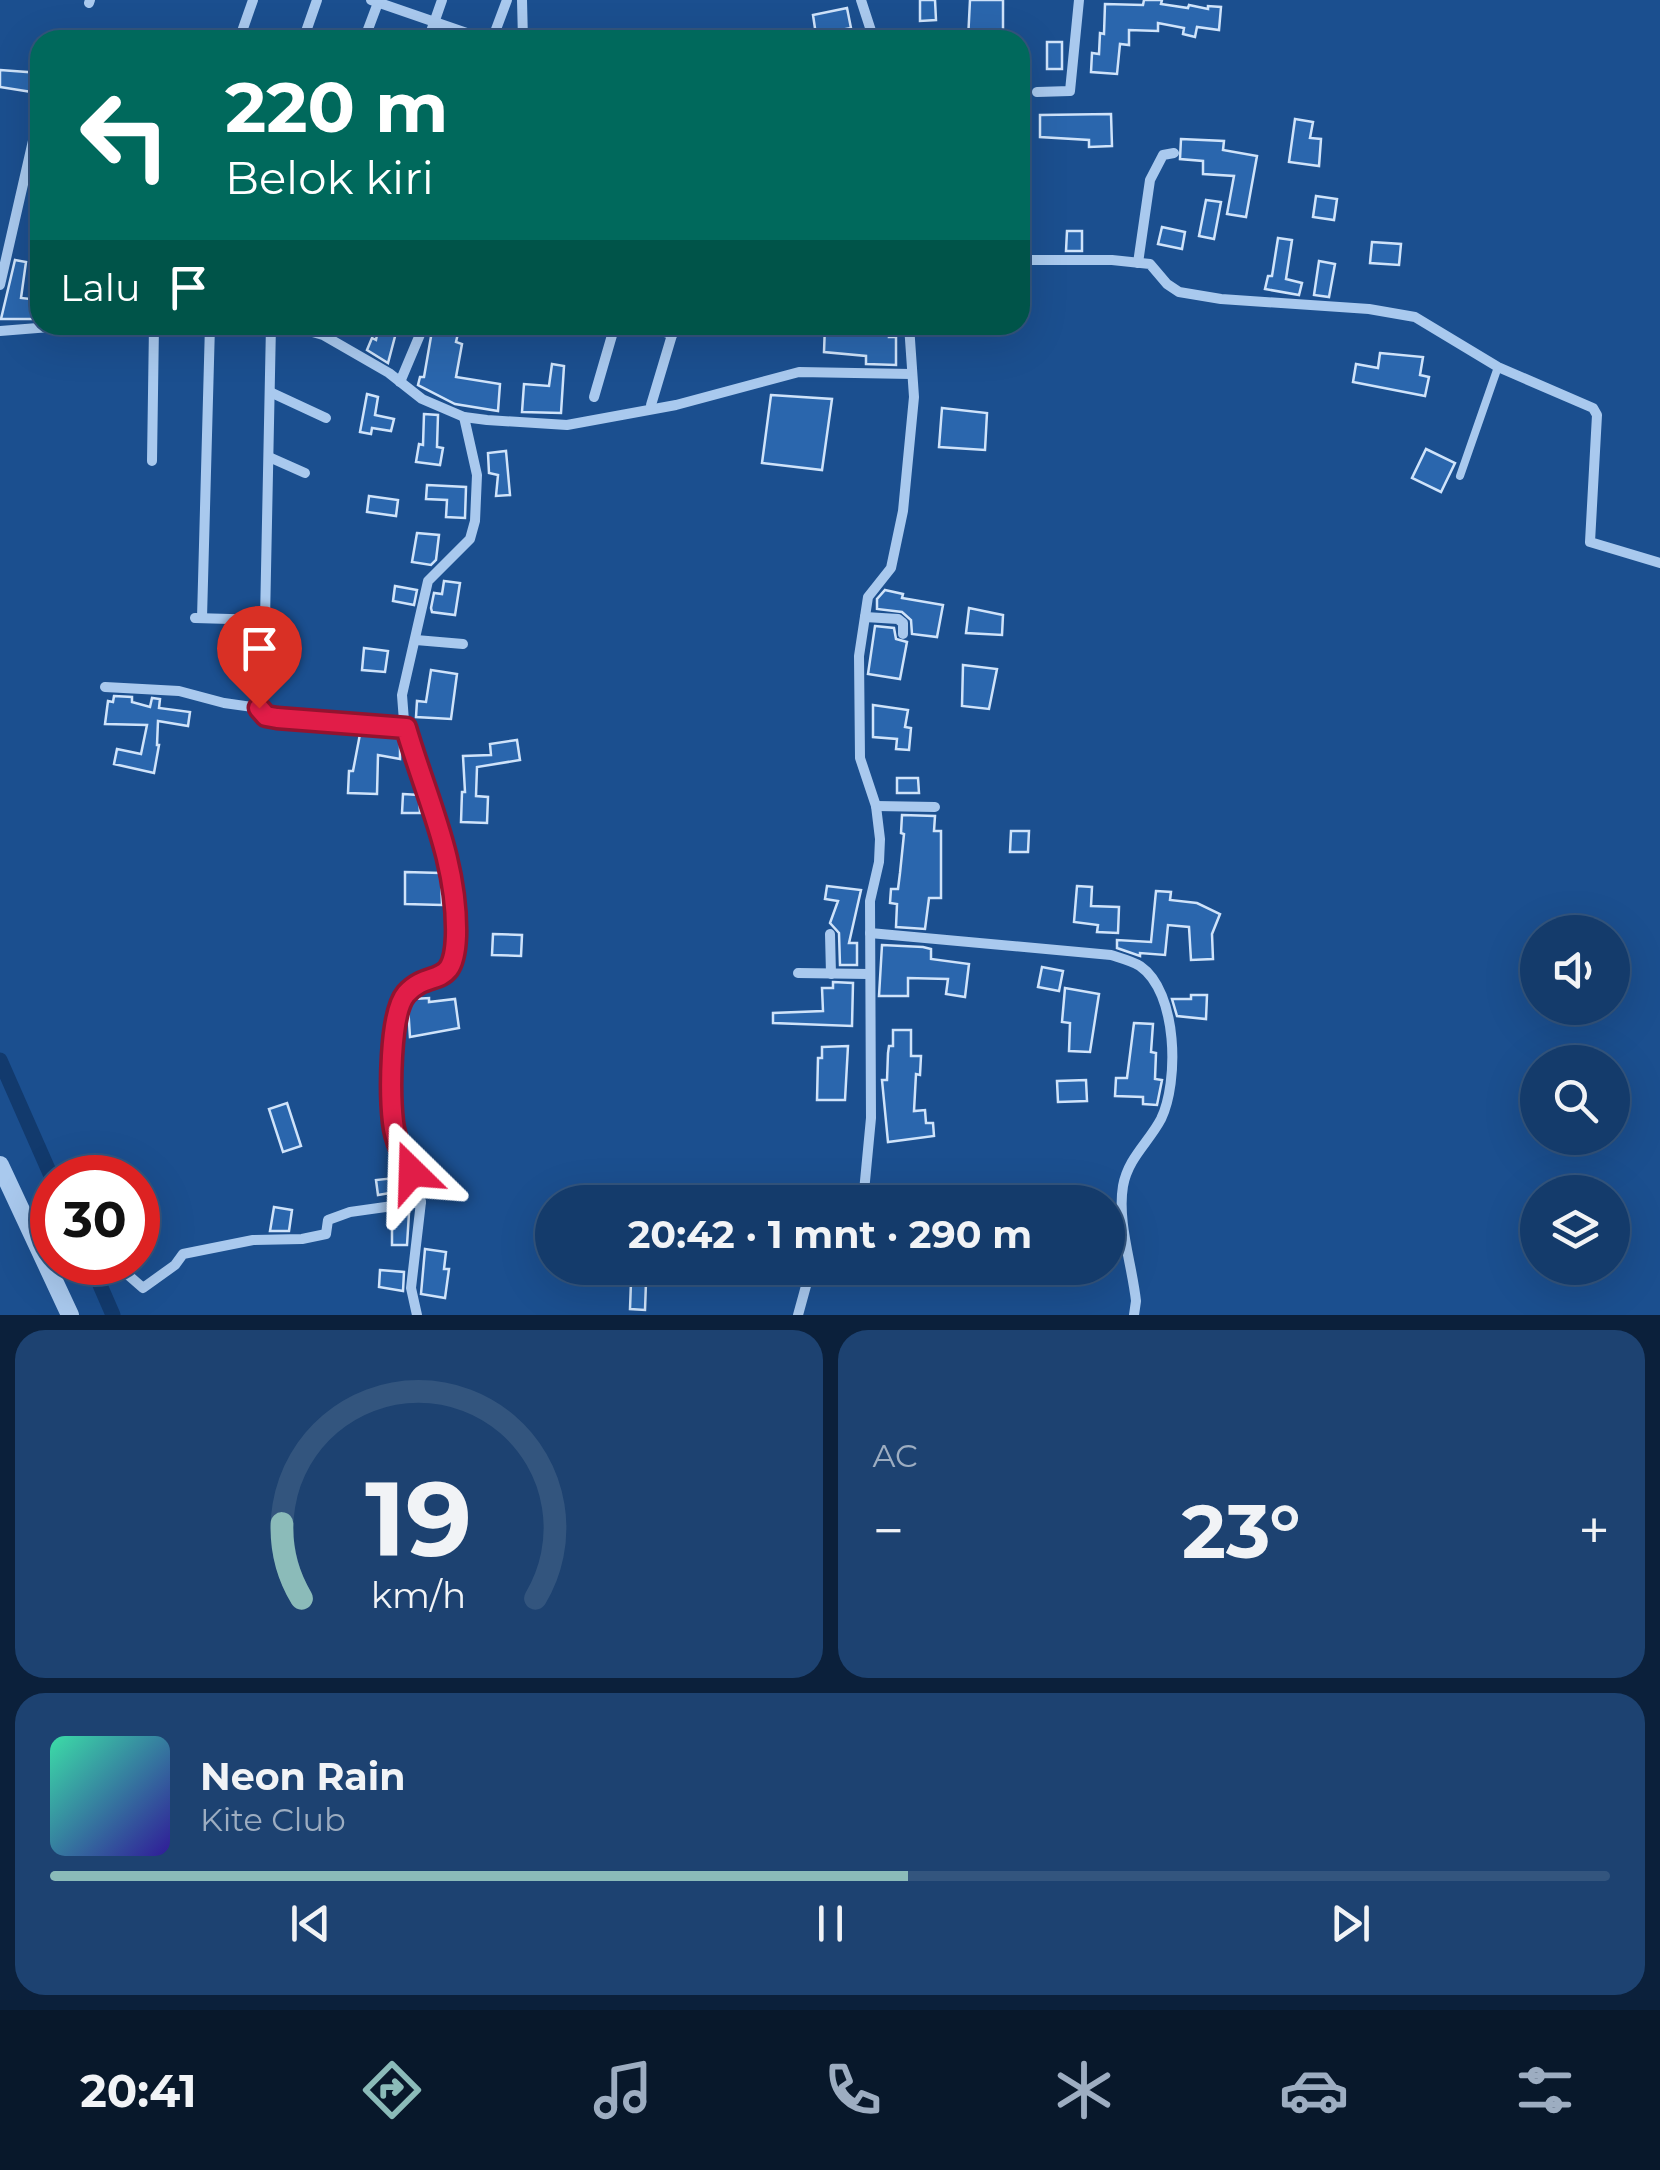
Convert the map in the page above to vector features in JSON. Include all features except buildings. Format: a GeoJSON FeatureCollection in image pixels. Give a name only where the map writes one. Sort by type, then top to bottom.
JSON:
{"type":"FeatureCollection","features":[{"type":"Feature","properties":{"kind":"street"},"geometry":{"type":"LineString","coordinates":[[242,30],[253,0]]}},
{"type":"Feature","properties":{"kind":"street"},"geometry":{"type":"LineString","coordinates":[[306,30],[317,0]]}},
{"type":"Feature","properties":{"kind":"street"},"geometry":{"type":"LineString","coordinates":[[431,30],[442,0]]}},
{"type":"Feature","properties":{"kind":"street"},"geometry":{"type":"LineString","coordinates":[[494,30],[507,0]]}},
{"type":"Feature","properties":{"kind":"street"},"geometry":{"type":"LineString","coordinates":[[522,0],[522,30]]}},
{"type":"Feature","properties":{"kind":"street"},"geometry":{"type":"LineString","coordinates":[[861,0],[871,30]]}},
{"type":"Feature","properties":{"kind":"street"},"geometry":{"type":"LineString","coordinates":[[1037,92],[1070,91],[1079,0]]}},
{"type":"Feature","properties":{"kind":"street"},"geometry":{"type":"LineString","coordinates":[[367,30],[376,1],[459,30]]}},
{"type":"Feature","properties":{"kind":"street"},"geometry":{"type":"LineString","coordinates":[[1138,262],[1150,180],[1163,154],[1174,153]]}},
{"type":"Feature","properties":{"kind":"street"},"geometry":{"type":"LineString","coordinates":[[0,285],[30,154]]}},
{"type":"Feature","properties":{"kind":"street"},"geometry":{"type":"LineString","coordinates":[[1030,260],[1138,262],[1150,264],[1166,284],[1179,292],[1221,299],[1368,309],[1414,317],[1498,368],[1593,408],[1597,415],[1590,542],[1660,564]]}},
{"type":"Feature","properties":{"kind":"street"},"geometry":{"type":"LineString","coordinates":[[0,331],[30,329]]}},
{"type":"Feature","properties":{"kind":"street"},"geometry":{"type":"LineString","coordinates":[[152,461],[154,335]]}},
{"type":"Feature","properties":{"kind":"street"},"geometry":{"type":"LineString","coordinates":[[210,335],[199,618],[266,620],[283,626]]}},
{"type":"Feature","properties":{"kind":"street"},"geometry":{"type":"LineString","coordinates":[[266,620],[271,335]]}},
{"type":"Feature","properties":{"kind":"street"},"geometry":{"type":"LineString","coordinates":[[332,335],[422,399],[464,417],[567,425],[676,405],[799,372],[912,374]]}},
{"type":"Feature","properties":{"kind":"street"},"geometry":{"type":"LineString","coordinates":[[400,382],[420,335]]}},
{"type":"Feature","properties":{"kind":"street"},"geometry":{"type":"LineString","coordinates":[[594,397],[612,335]]}},
{"type":"Feature","properties":{"kind":"street"},"geometry":{"type":"LineString","coordinates":[[651,405],[672,335]]}},
{"type":"Feature","properties":{"kind":"street"},"geometry":{"type":"LineString","coordinates":[[865,1185],[871,1118],[870,901],[879,862],[876,806],[860,758],[859,656],[868,596],[891,568],[904,511],[914,397],[909,335]]}},
{"type":"Feature","properties":{"kind":"street"},"geometry":{"type":"LineString","coordinates":[[270,392],[326,418]]}},
{"type":"Feature","properties":{"kind":"street"},"geometry":{"type":"LineString","coordinates":[[417,1315],[411,1288],[421,1202],[393,1124],[395,1030],[400,1003],[406,994],[446,974],[456,937],[446,850],[406,728],[402,695],[428,581],[470,538],[475,522],[477,475],[464,417]]}},
{"type":"Feature","properties":{"kind":"street"},"geometry":{"type":"LineString","coordinates":[[269,457],[305,473]]}},
{"type":"Feature","properties":{"kind":"street"},"geometry":{"type":"LineString","coordinates":[[865,617],[898,620],[903,623],[903,634]]}},
{"type":"Feature","properties":{"kind":"street"},"geometry":{"type":"LineString","coordinates":[[416,640],[463,644]]}},
{"type":"Feature","properties":{"kind":"street"},"geometry":{"type":"LineString","coordinates":[[105,687],[180,690],[224,704],[259,708],[266,716],[277,718],[406,728]]}},
{"type":"Feature","properties":{"kind":"street"},"geometry":{"type":"LineString","coordinates":[[876,806],[935,807]]}},
{"type":"Feature","properties":{"kind":"street"},"geometry":{"type":"LineString","coordinates":[[870,933],[1111,955],[1141,967],[1152,981],[1174,1037],[1170,1092],[1160,1120],[1125,1174],[1122,1192],[1136,1301],[1134,1315]]}},
{"type":"Feature","properties":{"kind":"street"},"geometry":{"type":"LineString","coordinates":[[830,934],[831,974]]}},
{"type":"Feature","properties":{"kind":"street"},"geometry":{"type":"LineString","coordinates":[[798,973],[870,974]]}},
{"type":"Feature","properties":{"kind":"street"},"geometry":{"type":"LineString","coordinates":[[0,1164],[70,1315]]}},
{"type":"Feature","properties":{"kind":"street"},"geometry":{"type":"LineString","coordinates":[[160,1276],[184,1254],[253,1240],[302,1239],[326,1234],[328,1220],[350,1212],[421,1202]]}},
{"type":"Feature","properties":{"kind":"street"},"geometry":{"type":"LineString","coordinates":[[798,1315],[805,1285]]}},
{"type":"Feature","properties":{"kind":"lane"},"geometry":{"type":"LineString","coordinates":[[1460,476],[1498,368]]}},
{"type":"Feature","properties":{"kind":"waterway"},"geometry":{"type":"LineString","coordinates":[[0,1060],[42,1155]]}},
{"type":"Feature","properties":{"kind":"waterway"},"geometry":{"type":"LineString","coordinates":[[100,1285],[113,1315]]}},
{"type":"Feature","properties":{"kind":"route"},"geometry":{"type":"LineString","coordinates":[[259,708],[266,716],[277,718],[406,728],[433,804],[446,850],[456,937],[446,974],[414,987],[400,1003],[395,1030],[393,1124],[400,1150],[412,1172]]}}]}
